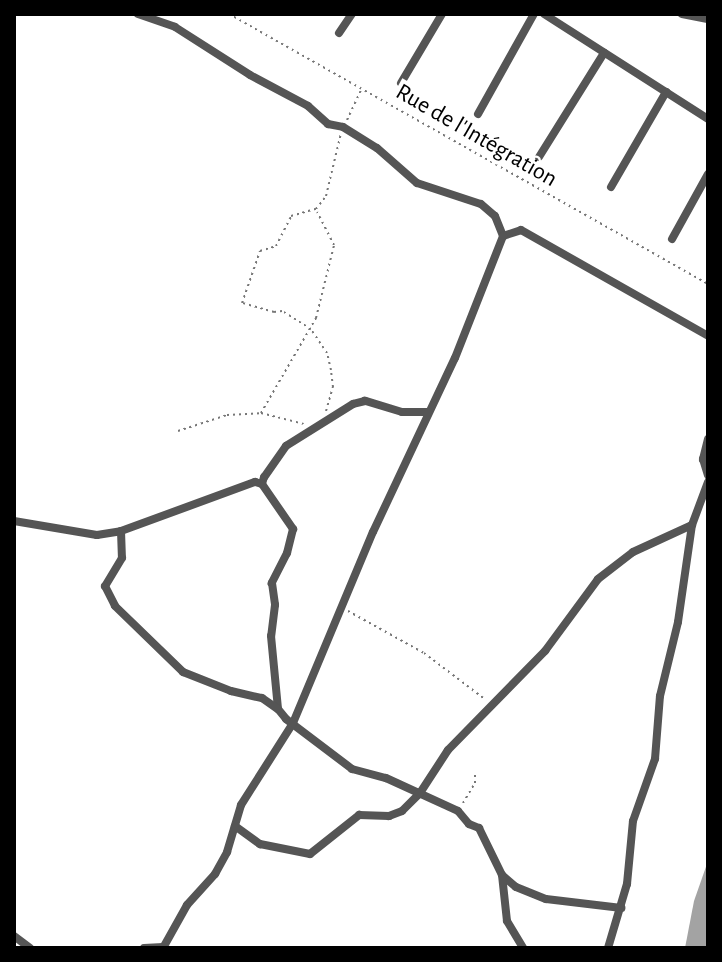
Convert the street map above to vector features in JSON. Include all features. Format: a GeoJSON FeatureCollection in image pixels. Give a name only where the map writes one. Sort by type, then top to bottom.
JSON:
{"type":"FeatureCollection","features":[{"type":"Feature","properties":{"kind":"street"},"geometry":{"type":"LineString","coordinates":[[138,14],[175,27],[250,75],[308,106],[328,124],[343,127],[377,148],[417,183],[432,191],[464,197],[489,210],[503,236],[455,358],[373,532],[293,723],[274,757],[250,788],[215,874],[187,905],[163,948],[144,948]]}},
{"type":"Feature","properties":{"kind":"street"},"geometry":{"type":"LineString","coordinates":[[339,33],[352,14]]}},
{"type":"Feature","properties":{"kind":"street"},"geometry":{"type":"LineString","coordinates":[[401,83],[442,14]]}},
{"type":"Feature","properties":{"kind":"street"},"geometry":{"type":"LineString","coordinates":[[478,114],[534,14]]}},
{"type":"Feature","properties":{"kind":"street"},"geometry":{"type":"LineString","coordinates":[[544,14],[708,119]]}},
{"type":"Feature","properties":{"kind":"street"},"geometry":{"type":"LineString","coordinates":[[682,14],[708,19]]}},
{"type":"Feature","properties":{"kind":"street"},"geometry":{"type":"LineString","coordinates":[[539,157],[604,53]]}},
{"type":"Feature","properties":{"kind":"street"},"geometry":{"type":"LineString","coordinates":[[611,187],[666,92]]}},
{"type":"Feature","properties":{"kind":"street"},"geometry":{"type":"LineString","coordinates":[[672,239],[708,174]]}},
{"type":"Feature","properties":{"kind":"street"},"geometry":{"type":"LineString","coordinates":[[503,236],[521,230],[708,336]]}},
{"type":"Feature","properties":{"kind":"street"},"geometry":{"type":"LineString","coordinates":[[262,484],[286,446],[320,422],[365,401],[402,412],[428,412]]}},
{"type":"Feature","properties":{"kind":"street"},"geometry":{"type":"LineString","coordinates":[[708,439],[703,459],[708,475]]}},
{"type":"Feature","properties":{"kind":"street"},"geometry":{"type":"LineString","coordinates":[[14,521],[97,535],[121,531],[255,482],[262,484],[293,529],[272,592],[275,605],[271,636],[273,678],[278,709]]}},
{"type":"Feature","properties":{"kind":"street"},"geometry":{"type":"LineString","coordinates":[[608,948],[621,908],[633,821],[655,759],[660,696],[678,622],[692,525],[708,482]]}},
{"type":"Feature","properties":{"kind":"street"},"geometry":{"type":"LineString","coordinates":[[235,826],[260,844],[310,854],[359,815],[389,816],[402,811],[420,793],[448,750],[545,651],[598,579],[633,552],[692,525]]}},
{"type":"Feature","properties":{"kind":"street"},"geometry":{"type":"LineString","coordinates":[[121,531],[122,558],[105,586],[115,606],[183,672],[231,691],[262,698],[352,769],[386,778],[420,793],[458,811],[469,824],[479,828],[502,875],[507,921],[523,948]]}},
{"type":"Feature","properties":{"kind":"street"},"geometry":{"type":"LineString","coordinates":[[502,875],[516,887],[546,899],[621,908]]}},
{"type":"Feature","properties":{"kind":"street"},"geometry":{"type":"LineString","coordinates":[[14,936],[30,948]]}},
{"type":"Feature","properties":{"kind":"path","name":"Rue de l'Intégration"},"geometry":{"type":"LineString","coordinates":[[229,14],[708,284]]}},
{"type":"Feature","properties":{"kind":"path"},"geometry":{"type":"LineString","coordinates":[[178,431],[227,415],[261,413],[296,423],[320,422],[333,387],[327,353],[311,329],[282,311],[274,312],[242,303],[260,251],[276,246],[291,216],[316,209],[326,196],[330,169],[343,127],[362,89]]}},
{"type":"Feature","properties":{"kind":"path"},"geometry":{"type":"LineString","coordinates":[[261,413],[281,373],[311,329],[334,245],[316,209]]}},
{"type":"Feature","properties":{"kind":"path"},"geometry":{"type":"LineString","coordinates":[[343,609],[424,653],[492,703]]}},
{"type":"Feature","properties":{"kind":"path"},"geometry":{"type":"LineString","coordinates":[[458,811],[475,783],[475,772]]}},
{"type":"Feature","properties":{"kind":"shaded area"},"geometry":{"type":"Polygon","coordinates":[[[708,861],[708,948],[685,948],[694,901],[708,861]]]}}]}
